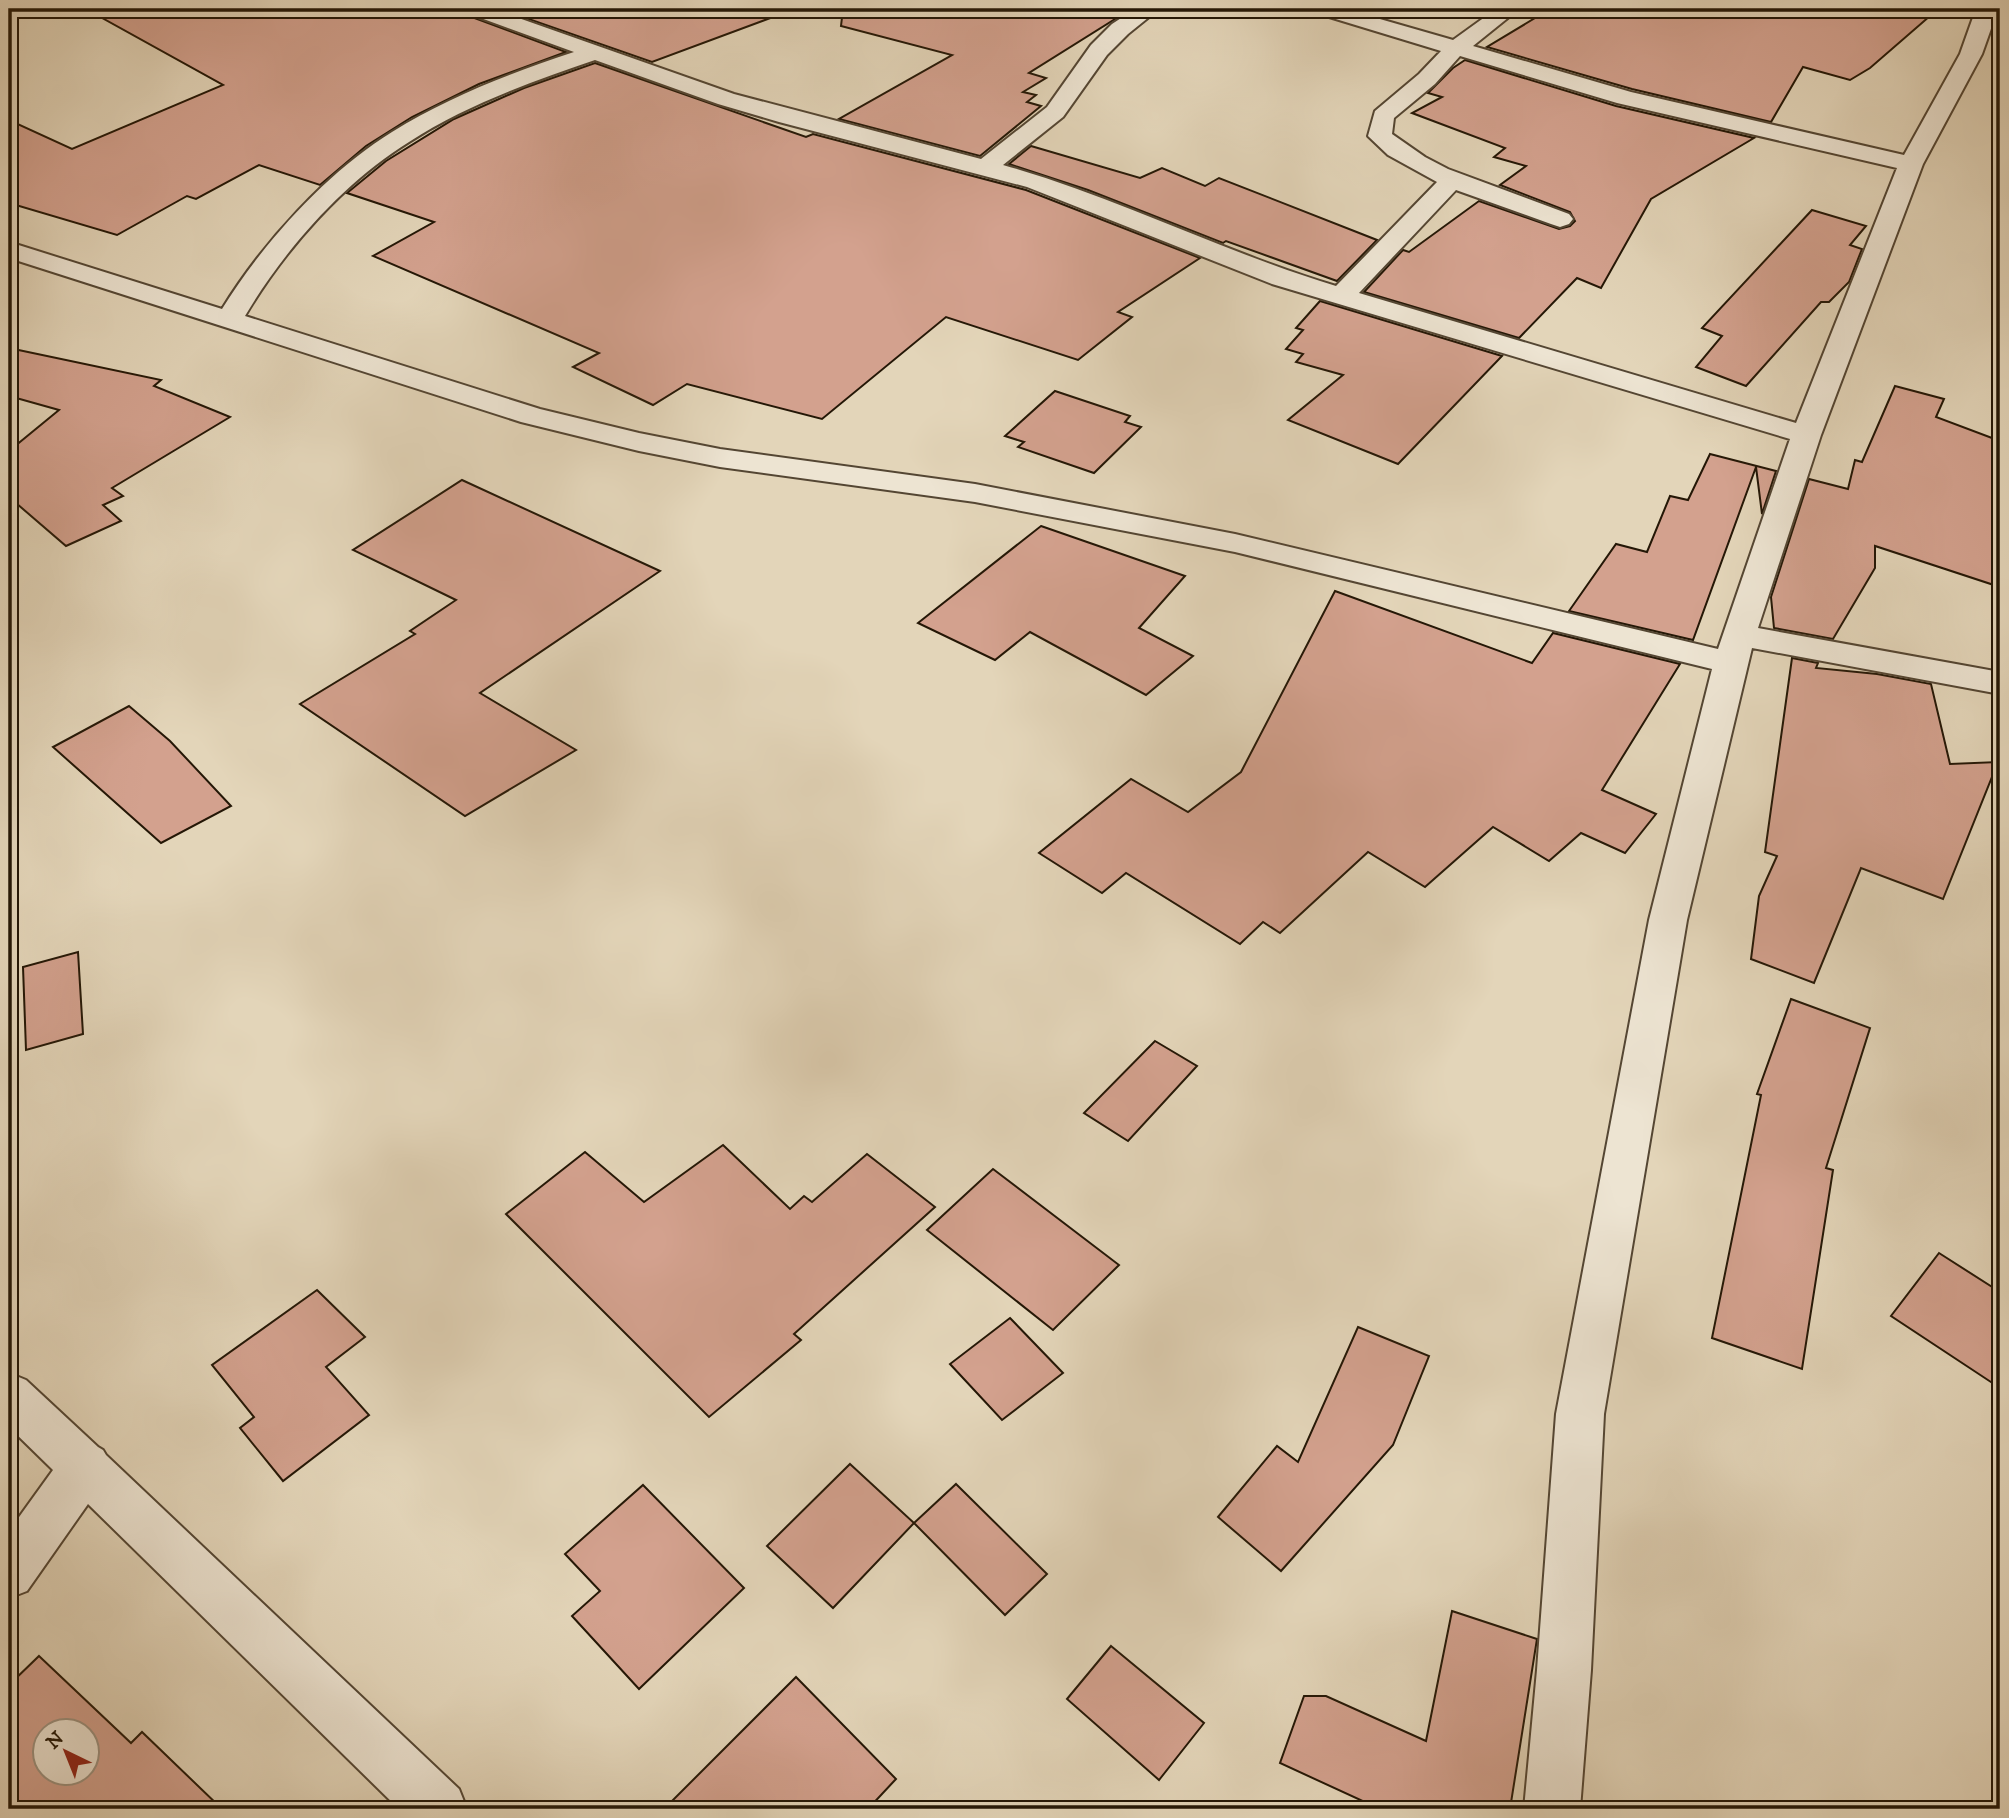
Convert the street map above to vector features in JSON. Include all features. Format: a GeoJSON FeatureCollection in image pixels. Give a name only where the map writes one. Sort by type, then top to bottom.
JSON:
{"type":"FeatureCollection","features":[{"type":"Feature","properties":{"kind":"street"},"geometry":{"type":"LineString","coordinates":[[474,9],[788,117],[1036,182],[1236,262],[1806,435]]}},
{"type":"Feature","properties":{"kind":"street"},"geometry":{"type":"LineString","coordinates":[[986,167],[1055,112],[1099,50],[1119,29],[1149,9]]}},
{"type":"Feature","properties":{"kind":"street"},"geometry":{"type":"LineString","coordinates":[[1323,9],[1625,98],[1910,164]]}},
{"type":"Feature","properties":{"kind":"street"},"geometry":{"type":"LineString","coordinates":[[1509,9],[1455,49],[1427,79],[1383,116],[1380,136],[1389,146],[1413,160],[1560,219]]}},
{"type":"Feature","properties":{"kind":"street"},"geometry":{"type":"LineString","coordinates":[[1552,1809],[1564,1670],[1580,1415],[1668,919],[1734,649],[1806,435],[1910,164],[1981,56],[1987,9]]}},
{"type":"Feature","properties":{"kind":"street"},"geometry":{"type":"LineString","coordinates":[[229,320],[260,272],[309,219],[367,162],[398,138],[446,111],[500,87],[596,51]]}},
{"type":"Feature","properties":{"kind":"street"},"geometry":{"type":"LineString","coordinates":[[1342,295],[1454,178]]}},
{"type":"Feature","properties":{"kind":"street"},"geometry":{"type":"LineString","coordinates":[[9,250],[531,416],[639,442],[720,458],[975,493],[1236,543],[1734,649],[2000,683]]}},
{"type":"Feature","properties":{"kind":"street"},"geometry":{"type":"LineString","coordinates":[[9,1395],[86,1466],[439,1809]]}},
{"type":"Feature","properties":{"kind":"street"},"geometry":{"type":"LineString","coordinates":[[9,1573],[86,1466]]}},
{"type":"Feature","properties":{"kind":"building"},"geometry":{"type":"Polygon","coordinates":[[[86,9],[461,9],[466,15],[566,52],[479,84],[412,117],[366,146],[320,185],[259,165],[196,199],[187,196],[117,235],[9,203],[9,120],[72,149],[223,85],[86,9]]]}},
{"type":"Feature","properties":{"kind":"building"},"geometry":{"type":"Polygon","coordinates":[[[500,9],[780,9],[781,14],[652,62],[500,9]]]}},
{"type":"Feature","properties":{"kind":"building"},"geometry":{"type":"Polygon","coordinates":[[[843,9],[1131,9],[1029,73],[1046,78],[1023,92],[1036,95],[1027,102],[1041,106],[980,156],[839,119],[952,55],[841,26],[843,9]]]}},
{"type":"Feature","properties":{"kind":"building"},"geometry":{"type":"Polygon","coordinates":[[[1550,9],[1938,9],[1870,68],[1850,80],[1803,67],[1771,122],[1632,89],[1487,47],[1550,9]]]}},
{"type":"Feature","properties":{"kind":"building"},"geometry":{"type":"Polygon","coordinates":[[[1465,60],[1616,106],[1754,138],[1651,199],[1601,288],[1577,278],[1519,338],[1364,292],[1403,250],[1409,252],[1479,201],[1559,229],[1570,226],[1575,221],[1570,212],[1500,185],[1526,166],[1494,157],[1505,148],[1412,113],[1442,97],[1428,93],[1465,60]]]}},
{"type":"Feature","properties":{"kind":"building"},"geometry":{"type":"Polygon","coordinates":[[[595,63],[806,137],[813,134],[1026,190],[1200,258],[1118,312],[1132,317],[1078,360],[946,317],[822,419],[687,384],[653,405],[573,367],[599,353],[373,256],[434,222],[347,193],[386,161],[454,119],[524,88],[595,63]]]}},
{"type":"Feature","properties":{"kind":"building"},"geometry":{"type":"Polygon","coordinates":[[[1031,146],[1140,178],[1162,168],[1205,186],[1219,178],[1377,240],[1337,281],[1226,241],[1223,243],[1088,190],[1009,164],[1031,146]]]}},
{"type":"Feature","properties":{"kind":"building"},"geometry":{"type":"Polygon","coordinates":[[[1812,210],[1866,226],[1850,245],[1862,249],[1849,282],[1829,302],[1821,302],[1746,386],[1696,367],[1722,336],[1702,328],[1812,210]]]}},
{"type":"Feature","properties":{"kind":"building"},"geometry":{"type":"Polygon","coordinates":[[[1320,301],[1502,356],[1398,464],[1288,420],[1343,375],[1296,362],[1303,354],[1286,349],[1303,330],[1296,328],[1320,301]]]}},
{"type":"Feature","properties":{"kind":"building"},"geometry":{"type":"Polygon","coordinates":[[[9,348],[161,380],[154,386],[230,417],[112,488],[123,496],[103,505],[121,521],[66,546],[9,497],[9,451],[59,410],[9,396],[9,348]]]}},
{"type":"Feature","properties":{"kind":"building"},"geometry":{"type":"Polygon","coordinates":[[[1895,386],[1944,399],[1936,417],[2000,441],[2000,587],[1875,546],[1875,568],[1833,639],[1774,628],[1771,597],[1809,479],[1848,489],[1855,460],[1862,462],[1895,386]]]}},
{"type":"Feature","properties":{"kind":"building"},"geometry":{"type":"Polygon","coordinates":[[[1055,391],[1130,416],[1125,422],[1141,427],[1094,473],[1018,447],[1024,442],[1005,436],[1055,391]]]}},
{"type":"Feature","properties":{"kind":"building"},"geometry":{"type":"Polygon","coordinates":[[[1710,454],[1776,471],[1762,514],[1756,467],[1693,640],[1569,611],[1616,544],[1647,552],[1670,496],[1688,500],[1710,454]]]}},
{"type":"Feature","properties":{"kind":"building"},"geometry":{"type":"Polygon","coordinates":[[[462,480],[660,571],[480,693],[576,750],[465,816],[300,704],[415,634],[410,631],[456,600],[353,550],[462,480]]]}},
{"type":"Feature","properties":{"kind":"building"},"geometry":{"type":"Polygon","coordinates":[[[1041,526],[1185,576],[1139,628],[1193,656],[1146,695],[1030,632],[995,660],[918,623],[1041,526]]]}},
{"type":"Feature","properties":{"kind":"building"},"geometry":{"type":"Polygon","coordinates":[[[1335,591],[1532,663],[1553,633],[1680,664],[1602,790],[1656,814],[1625,853],[1581,833],[1549,861],[1493,827],[1425,887],[1368,852],[1280,933],[1263,922],[1240,944],[1126,873],[1102,893],[1039,853],[1131,779],[1188,812],[1241,772],[1335,591]]]}},
{"type":"Feature","properties":{"kind":"building"},"geometry":{"type":"Polygon","coordinates":[[[1792,658],[1818,663],[1816,668],[1877,674],[1931,684],[1950,764],[1998,762],[1943,899],[1861,868],[1814,983],[1751,959],[1759,896],[1777,856],[1765,852],[1792,658]]]}},
{"type":"Feature","properties":{"kind":"building"},"geometry":{"type":"Polygon","coordinates":[[[129,706],[170,741],[231,806],[161,843],[53,747],[129,706]]]}},
{"type":"Feature","properties":{"kind":"building"},"geometry":{"type":"Polygon","coordinates":[[[78,952],[83,1034],[26,1050],[23,967],[78,952]]]}},
{"type":"Feature","properties":{"kind":"building"},"geometry":{"type":"Polygon","coordinates":[[[1791,999],[1870,1028],[1826,1168],[1833,1170],[1802,1369],[1712,1338],[1761,1095],[1757,1094],[1791,999]]]}},
{"type":"Feature","properties":{"kind":"building"},"geometry":{"type":"Polygon","coordinates":[[[1155,1041],[1197,1066],[1128,1141],[1084,1113],[1155,1041]]]}},
{"type":"Feature","properties":{"kind":"building"},"geometry":{"type":"Polygon","coordinates":[[[723,1145],[790,1209],[804,1196],[812,1202],[867,1154],[935,1207],[794,1334],[801,1340],[709,1417],[506,1214],[585,1152],[644,1202],[723,1145]]]}},
{"type":"Feature","properties":{"kind":"building"},"geometry":{"type":"Polygon","coordinates":[[[993,1169],[1119,1265],[1053,1330],[927,1230],[993,1169]]]}},
{"type":"Feature","properties":{"kind":"building"},"geometry":{"type":"Polygon","coordinates":[[[1939,1253],[2000,1292],[2000,1388],[1891,1316],[1939,1253]]]}},
{"type":"Feature","properties":{"kind":"building"},"geometry":{"type":"Polygon","coordinates":[[[317,1290],[365,1337],[326,1367],[369,1415],[283,1481],[240,1428],[254,1417],[212,1365],[317,1290]]]}},
{"type":"Feature","properties":{"kind":"building"},"geometry":{"type":"Polygon","coordinates":[[[1010,1318],[1063,1373],[1002,1420],[950,1364],[1010,1318]]]}},
{"type":"Feature","properties":{"kind":"building"},"geometry":{"type":"Polygon","coordinates":[[[1358,1327],[1429,1356],[1393,1445],[1281,1571],[1218,1517],[1277,1446],[1298,1462],[1358,1327]]]}},
{"type":"Feature","properties":{"kind":"building"},"geometry":{"type":"Polygon","coordinates":[[[850,1464],[914,1523],[833,1608],[767,1546],[850,1464]]]}},
{"type":"Feature","properties":{"kind":"building"},"geometry":{"type":"Polygon","coordinates":[[[956,1484],[1047,1574],[1005,1615],[914,1523],[956,1484]]]}},
{"type":"Feature","properties":{"kind":"building"},"geometry":{"type":"Polygon","coordinates":[[[643,1485],[744,1588],[639,1689],[572,1616],[600,1591],[565,1554],[643,1485]]]}},
{"type":"Feature","properties":{"kind":"building"},"geometry":{"type":"Polygon","coordinates":[[[1452,1611],[1537,1639],[1510,1809],[1380,1809],[1280,1763],[1304,1696],[1326,1696],[1426,1741],[1452,1611]]]}},
{"type":"Feature","properties":{"kind":"building"},"geometry":{"type":"Polygon","coordinates":[[[1111,1646],[1204,1723],[1159,1780],[1067,1699],[1111,1646]]]}},
{"type":"Feature","properties":{"kind":"building"},"geometry":{"type":"Polygon","coordinates":[[[39,1656],[131,1743],[142,1732],[222,1809],[9,1809],[9,1685],[39,1656]]]}},
{"type":"Feature","properties":{"kind":"building"},"geometry":{"type":"Polygon","coordinates":[[[796,1677],[896,1779],[868,1809],[664,1809],[796,1677]]]}}]}
